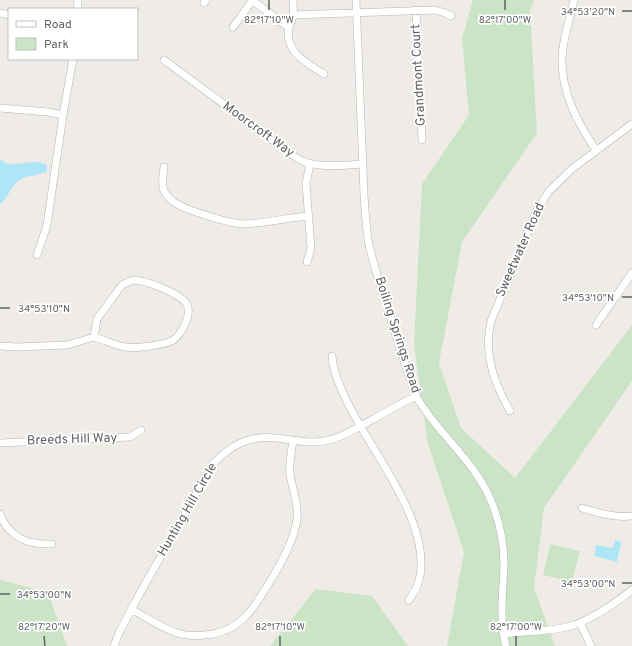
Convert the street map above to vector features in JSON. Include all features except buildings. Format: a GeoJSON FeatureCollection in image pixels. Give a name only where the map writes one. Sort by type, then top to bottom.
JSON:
{"type":"FeatureCollection","features":[{"type":"Feature","properties":{"kind":"street"},"geometry":{"type":"LineString","coordinates":[[233,27],[253,0],[289,28]]}},
{"type":"Feature","properties":{"kind":"street"},"geometry":{"type":"LineString","coordinates":[[293,0],[293,15],[289,28],[291,44],[296,56],[324,74]]}},
{"type":"Feature","properties":{"kind":"street","name":"Boiling Springs Road"},"geometry":{"type":"LineString","coordinates":[[356,0],[363,164],[369,245],[416,396],[438,427],[479,478],[496,514],[504,553],[501,610],[503,634],[506,646]]}},
{"type":"Feature","properties":{"kind":"street"},"geometry":{"type":"LineString","coordinates":[[574,0],[562,56],[563,78],[570,105],[596,150]]}},
{"type":"Feature","properties":{"kind":"street","name":"Grandmont Court"},"geometry":{"type":"LineString","coordinates":[[416,10],[422,140]]}},
{"type":"Feature","properties":{"kind":"street"},"geometry":{"type":"LineString","coordinates":[[293,15],[435,10],[451,16]]}},
{"type":"Feature","properties":{"kind":"street"},"geometry":{"type":"LineString","coordinates":[[37,255],[48,225],[63,115],[73,60]]}},
{"type":"Feature","properties":{"kind":"street","name":"Moorcroft Way"},"geometry":{"type":"LineString","coordinates":[[164,60],[298,159],[310,164],[327,166],[363,164]]}},
{"type":"Feature","properties":{"kind":"street"},"geometry":{"type":"LineString","coordinates":[[0,108],[48,112],[63,115]]}},
{"type":"Feature","properties":{"kind":"street","name":"Sweetwater Road"},"geometry":{"type":"LineString","coordinates":[[510,411],[490,364],[487,342],[491,321],[523,241],[541,203],[558,182],[596,150],[632,124]]}},
{"type":"Feature","properties":{"kind":"street"},"geometry":{"type":"LineString","coordinates":[[307,262],[311,248],[306,183],[310,164]]}},
{"type":"Feature","properties":{"kind":"street"},"geometry":{"type":"LineString","coordinates":[[164,167],[162,180],[164,190],[170,199],[177,204],[230,222],[243,224],[308,216]]}},
{"type":"Feature","properties":{"kind":"street"},"geometry":{"type":"LineString","coordinates":[[596,325],[632,272]]}},
{"type":"Feature","properties":{"kind":"street"},"geometry":{"type":"LineString","coordinates":[[0,346],[17,347],[67,345],[94,337],[134,348],[169,342],[178,336],[187,320],[187,306],[184,300],[178,295],[142,281],[129,281],[120,287],[97,319],[94,337]]}},
{"type":"Feature","properties":{"kind":"street"},"geometry":{"type":"LineString","coordinates":[[332,356],[334,371],[350,410],[404,501],[416,529],[420,551],[420,575],[416,590],[409,600]]}},
{"type":"Feature","properties":{"kind":"street","name":"Hunting Hill Circle"},"geometry":{"type":"LineString","coordinates":[[114,646],[131,609],[213,464],[221,455],[234,446],[252,439],[275,438],[293,441],[328,441],[342,436],[416,396]]}},
{"type":"Feature","properties":{"kind":"street","name":"Breeds Hill Way"},"geometry":{"type":"LineString","coordinates":[[0,443],[130,438],[141,430]]}},
{"type":"Feature","properties":{"kind":"street"},"geometry":{"type":"LineString","coordinates":[[131,609],[172,631],[189,635],[207,635],[223,632],[236,625],[247,616],[275,574],[288,548],[295,527],[297,514],[290,467],[293,441]]}},
{"type":"Feature","properties":{"kind":"street"},"geometry":{"type":"LineString","coordinates":[[582,508],[602,514],[624,517],[632,516]]}},
{"type":"Feature","properties":{"kind":"street"},"geometry":{"type":"LineString","coordinates":[[0,514],[4,524],[11,533],[23,540],[39,544],[52,544]]}},
{"type":"Feature","properties":{"kind":"street"},"geometry":{"type":"LineString","coordinates":[[503,634],[543,631],[580,623],[607,608],[632,590]]}},
{"type":"Feature","properties":{"kind":"street"},"geometry":{"type":"LineString","coordinates":[[580,623],[591,646]]}},
{"type":"Feature","properties":{"kind":"green space"},"geometry":{"type":"Polygon","coordinates":[[[473,0],[534,0],[530,10],[537,133],[462,242],[439,363],[461,428],[515,478],[632,325],[632,381],[544,508],[534,588],[555,646],[447,646],[464,552],[428,444],[414,345],[422,184],[469,115],[462,38],[473,0]]]}},
{"type":"Feature","properties":{"kind":"green space"},"geometry":{"type":"Polygon","coordinates":[[[550,544],[580,551],[572,582],[543,575],[550,544]]]}},
{"type":"Feature","properties":{"kind":"green space"},"geometry":{"type":"Polygon","coordinates":[[[0,580],[48,592],[67,646],[0,646],[0,580]]]}},
{"type":"Feature","properties":{"kind":"green space"},"geometry":{"type":"Polygon","coordinates":[[[316,589],[372,596],[408,646],[270,646],[316,589]]]}},
{"type":"Feature","properties":{"kind":"water"},"geometry":{"type":"Polygon","coordinates":[[[0,159],[10,164],[41,163],[47,165],[47,171],[25,177],[18,181],[0,204],[0,159]]]}},
{"type":"Feature","properties":{"kind":"water"},"geometry":{"type":"Polygon","coordinates":[[[615,540],[621,542],[617,562],[594,556],[596,545],[613,548],[615,540]]]}}]}
